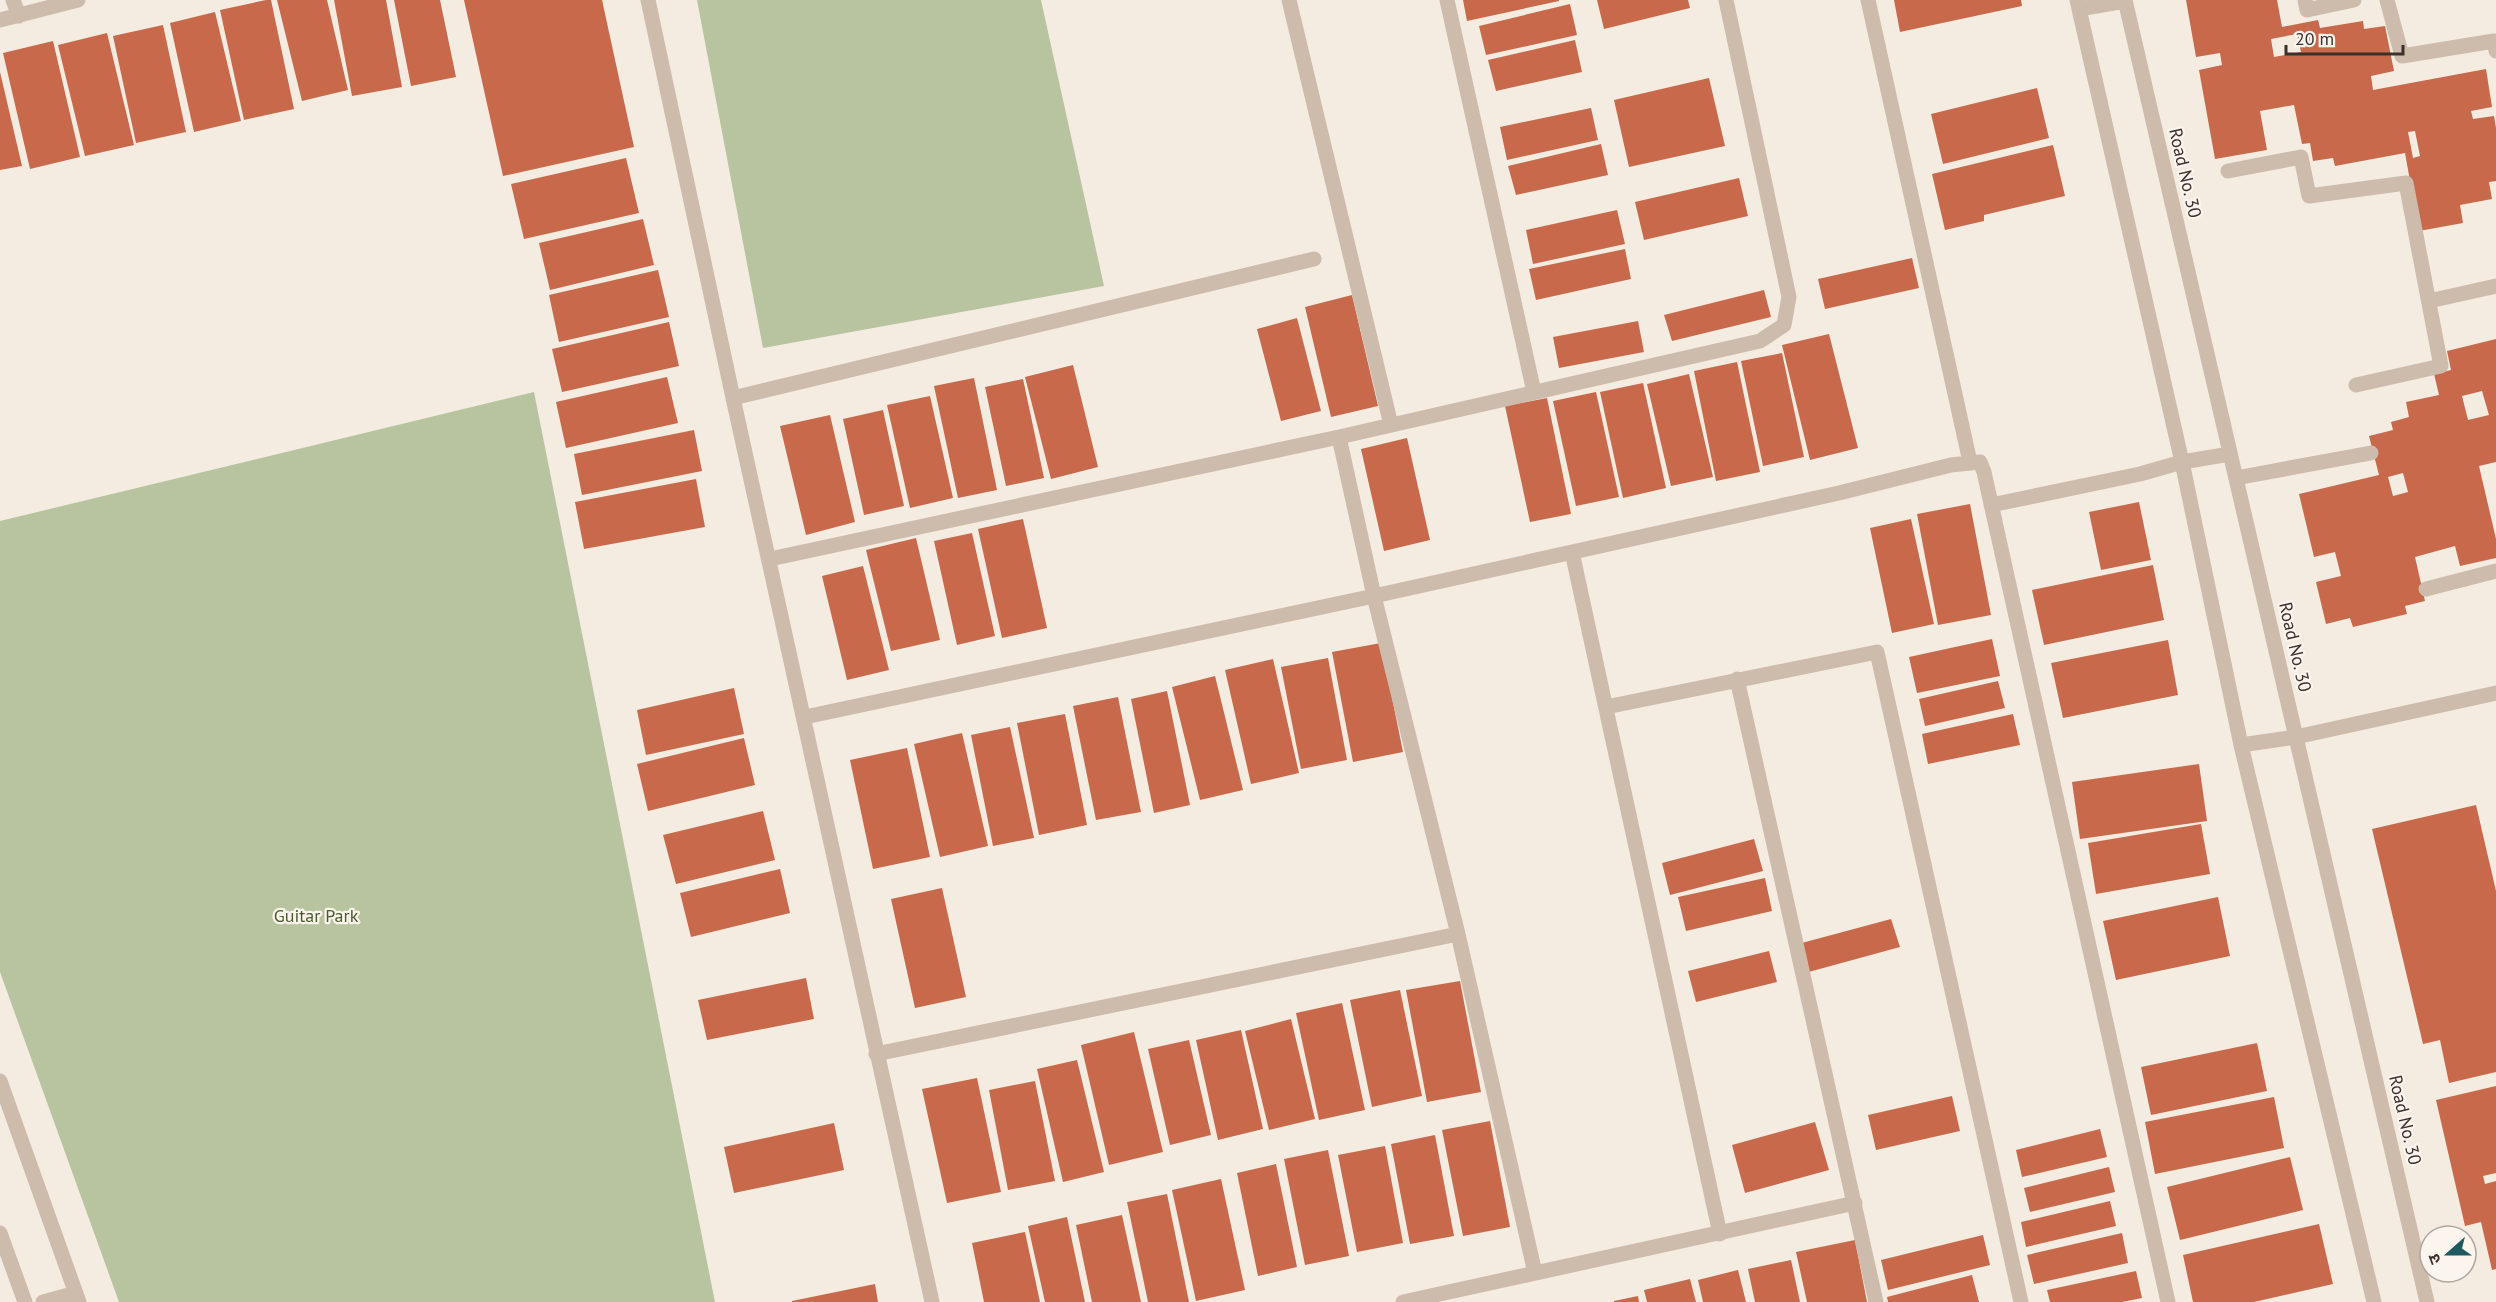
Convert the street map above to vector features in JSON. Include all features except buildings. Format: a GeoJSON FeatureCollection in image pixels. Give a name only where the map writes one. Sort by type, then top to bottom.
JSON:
{"type":"FeatureCollection","features":[{"type":"Feature","properties":{"kind":"street"},"geometry":{"type":"LineString","coordinates":[[13,0],[19,16]]}},
{"type":"Feature","properties":{"kind":"street"},"geometry":{"type":"LineString","coordinates":[[0,21],[78,0]]}},
{"type":"Feature","properties":{"kind":"street"},"geometry":{"type":"LineString","coordinates":[[648,0],[733,398],[805,717],[876,1054],[932,1302]]}},
{"type":"Feature","properties":{"kind":"street"},"geometry":{"type":"LineString","coordinates":[[1289,0],[1391,425]]}},
{"type":"Feature","properties":{"kind":"street"},"geometry":{"type":"LineString","coordinates":[[1447,0],[1534,392]]}},
{"type":"Feature","properties":{"kind":"street"},"geometry":{"type":"LineString","coordinates":[[770,559],[1339,437],[1760,341],[1784,325],[1789,297],[1726,0]]}},
{"type":"Feature","properties":{"kind":"street"},"geometry":{"type":"LineString","coordinates":[[1868,0],[1970,462]]}},
{"type":"Feature","properties":{"kind":"street"},"geometry":{"type":"LineString","coordinates":[[2304,0],[2307,10],[2354,0]]}},
{"type":"Feature","properties":{"kind":"street"},"geometry":{"type":"LineString","coordinates":[[2387,0],[2402,56],[2494,42],[2496,51]]}},
{"type":"Feature","properties":{"kind":"street"},"geometry":{"type":"LineString","coordinates":[[2125,1],[2078,4],[2182,462],[2241,745],[2374,1302]]}},
{"type":"Feature","properties":{"kind":"street","name":"Road No. 30"},"geometry":{"type":"LineString","coordinates":[[2125,1],[2427,1302]]}},
{"type":"Feature","properties":{"kind":"street"},"geometry":{"type":"LineString","coordinates":[[2228,171],[2301,157],[2309,196],[2406,183],[2441,366],[2356,385]]}},
{"type":"Feature","properties":{"kind":"street"},"geometry":{"type":"LineString","coordinates":[[733,398],[1314,259]]}},
{"type":"Feature","properties":{"kind":"street"},"geometry":{"type":"LineString","coordinates":[[2429,301],[2496,286]]}},
{"type":"Feature","properties":{"kind":"street"},"geometry":{"type":"LineString","coordinates":[[1339,437],[1374,596],[1458,934],[1535,1273]]}},
{"type":"Feature","properties":{"kind":"street"},"geometry":{"type":"LineString","coordinates":[[2236,478],[2371,453]]}},
{"type":"Feature","properties":{"kind":"street"},"geometry":{"type":"LineString","coordinates":[[1991,505],[2140,474],[2182,462],[2230,454]]}},
{"type":"Feature","properties":{"kind":"street"},"geometry":{"type":"LineString","coordinates":[[805,717],[1374,596],[1970,462],[1980,462],[2168,1302]]}},
{"type":"Feature","properties":{"kind":"street"},"geometry":{"type":"LineString","coordinates":[[1572,552],[1720,1234]]}},
{"type":"Feature","properties":{"kind":"street"},"geometry":{"type":"LineString","coordinates":[[2426,589],[2496,571]]}},
{"type":"Feature","properties":{"kind":"street"},"geometry":{"type":"LineString","coordinates":[[1606,707],[1877,652],[2021,1302]]}},
{"type":"Feature","properties":{"kind":"street"},"geometry":{"type":"LineString","coordinates":[[1737,679],[1876,1302]]}},
{"type":"Feature","properties":{"kind":"street"},"geometry":{"type":"LineString","coordinates":[[2241,745],[2296,737],[2496,693]]}},
{"type":"Feature","properties":{"kind":"street"},"geometry":{"type":"LineString","coordinates":[[876,1054],[1458,934]]}},
{"type":"Feature","properties":{"kind":"street"},"geometry":{"type":"LineString","coordinates":[[0,1081],[77,1298],[44,1302]]}},
{"type":"Feature","properties":{"kind":"street"},"geometry":{"type":"LineString","coordinates":[[1403,1302],[1855,1203]]}},
{"type":"Feature","properties":{"kind":"street"},"geometry":{"type":"LineString","coordinates":[[0,1233],[25,1302]]}},
{"type":"Feature","properties":{"kind":"green space"},"geometry":{"type":"Polygon","coordinates":[[[697,0],[1041,0],[1104,286],[763,348],[697,0]]]}},
{"type":"Feature","properties":{"kind":"green space","name":"Guitar Park"},"geometry":{"type":"Polygon","coordinates":[[[534,392],[715,1302],[119,1302],[0,972],[0,521],[534,392]]]}}]}
